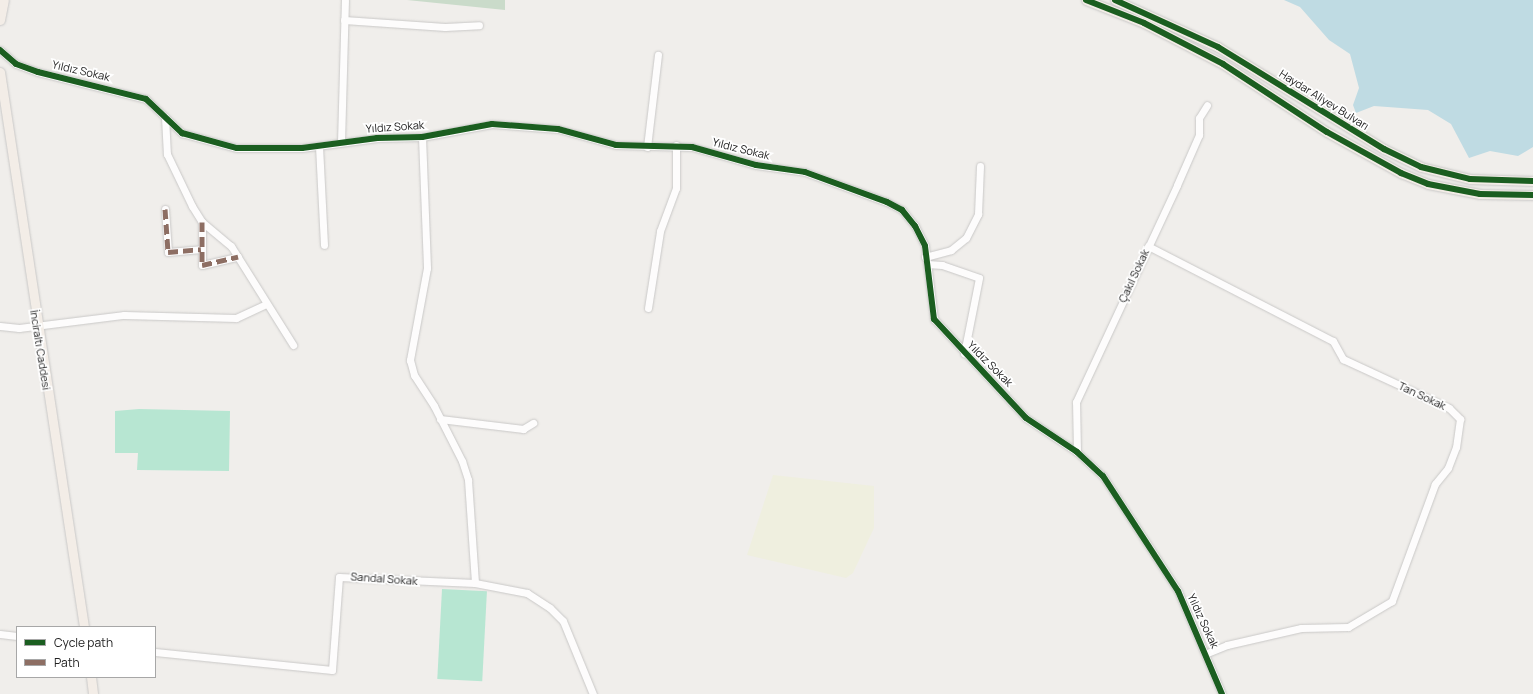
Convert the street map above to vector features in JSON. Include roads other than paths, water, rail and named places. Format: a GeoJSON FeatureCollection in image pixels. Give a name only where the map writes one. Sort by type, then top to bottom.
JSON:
{"type":"FeatureCollection","features":[{"type":"Feature","properties":{"kind":"main road"},"geometry":{"type":"LineString","coordinates":[[0,20],[4,0]]}},
{"type":"Feature","properties":{"kind":"main road"},"geometry":{"type":"LineString","coordinates":[[1086,0],[1144,23],[1204,54],[1327,132],[1401,173],[1428,184],[1480,194],[1533,195]]}},
{"type":"Feature","properties":{"kind":"main road","name":"Haydar Aliyev Bulvarı"},"geometry":{"type":"LineString","coordinates":[[1115,0],[1218,47],[1384,148],[1421,167],[1470,179],[1533,181]]}},
{"type":"Feature","properties":{"kind":"main road","name":"İnciraltı Caddesi"},"geometry":{"type":"LineString","coordinates":[[0,72],[37,327],[84,626]]}},
{"type":"Feature","properties":{"kind":"main road"},"geometry":{"type":"LineString","coordinates":[[91,678],[93,694]]}},
{"type":"Feature","properties":{"kind":"street"},"geometry":{"type":"LineString","coordinates":[[342,142],[345,0]]}},
{"type":"Feature","properties":{"kind":"street"},"geometry":{"type":"LineString","coordinates":[[344,20],[445,26],[479,25]]}},
{"type":"Feature","properties":{"kind":"street","name":"Yıldız Sokak"},"geometry":{"type":"LineString","coordinates":[[0,50],[16,64],[38,72],[146,99],[182,133],[237,148],[319,146],[342,142],[422,137],[492,124],[558,129],[616,145],[646,147],[676,145],[805,172],[839,181],[887,202],[902,210],[916,226],[925,246],[934,319],[964,354],[991,377],[1026,418],[1077,452],[1102,476],[1166,569],[1207,653],[1222,694]]}},
{"type":"Feature","properties":{"kind":"street"},"geometry":{"type":"LineString","coordinates":[[646,147],[658,55]]}},
{"type":"Feature","properties":{"kind":"street","name":"Çakıl Sokak"},"geometry":{"type":"LineString","coordinates":[[1077,452],[1076,402],[1199,135],[1199,118],[1207,105]]}},
{"type":"Feature","properties":{"kind":"street"},"geometry":{"type":"LineString","coordinates":[[165,117],[167,154],[202,222],[238,257],[293,345]]}},
{"type":"Feature","properties":{"kind":"street"},"geometry":{"type":"LineString","coordinates":[[422,137],[427,268],[410,360],[414,375],[440,419],[462,461],[468,480],[475,583]]}},
{"type":"Feature","properties":{"kind":"street"},"geometry":{"type":"LineString","coordinates":[[648,308],[660,231],[676,188],[676,145]]}},
{"type":"Feature","properties":{"kind":"street"},"geometry":{"type":"LineString","coordinates":[[319,146],[324,244]]}},
{"type":"Feature","properties":{"kind":"street"},"geometry":{"type":"LineString","coordinates":[[926,260],[951,250],[966,238],[978,214],[980,166]]}},
{"type":"Feature","properties":{"kind":"street"},"geometry":{"type":"LineString","coordinates":[[165,208],[168,252],[201,250]]}},
{"type":"Feature","properties":{"kind":"street"},"geometry":{"type":"LineString","coordinates":[[202,222],[202,265],[238,257]]}},
{"type":"Feature","properties":{"kind":"street","name":"Tan Sokak"},"geometry":{"type":"LineString","coordinates":[[1148,246],[1333,340],[1343,359],[1448,408],[1460,419],[1456,447],[1448,468],[1435,484],[1392,601],[1348,627],[1301,628],[1227,645],[1207,653]]}},
{"type":"Feature","properties":{"kind":"street"},"geometry":{"type":"LineString","coordinates":[[926,260],[942,264],[979,278],[964,354]]}},
{"type":"Feature","properties":{"kind":"street"},"geometry":{"type":"LineString","coordinates":[[0,326],[37,327],[124,315],[236,318],[266,304]]}},
{"type":"Feature","properties":{"kind":"street"},"geometry":{"type":"LineString","coordinates":[[440,419],[522,430],[533,423]]}},
{"type":"Feature","properties":{"kind":"street","name":"Sandal Sokak"},"geometry":{"type":"LineString","coordinates":[[156,652],[332,670],[339,576],[475,583],[527,593],[550,608],[563,621],[593,694]]}},
{"type":"Feature","properties":{"kind":"street"},"geometry":{"type":"LineString","coordinates":[[0,634],[16,636]]}},
{"type":"Feature","properties":{"kind":"water"},"geometry":{"type":"Polygon","coordinates":[[[1284,0],[1533,0],[1533,147],[1518,156],[1490,151],[1469,158],[1451,124],[1428,110],[1374,106],[1356,113],[1353,105],[1359,88],[1350,54],[1329,40],[1300,7],[1284,0]]]}}]}
